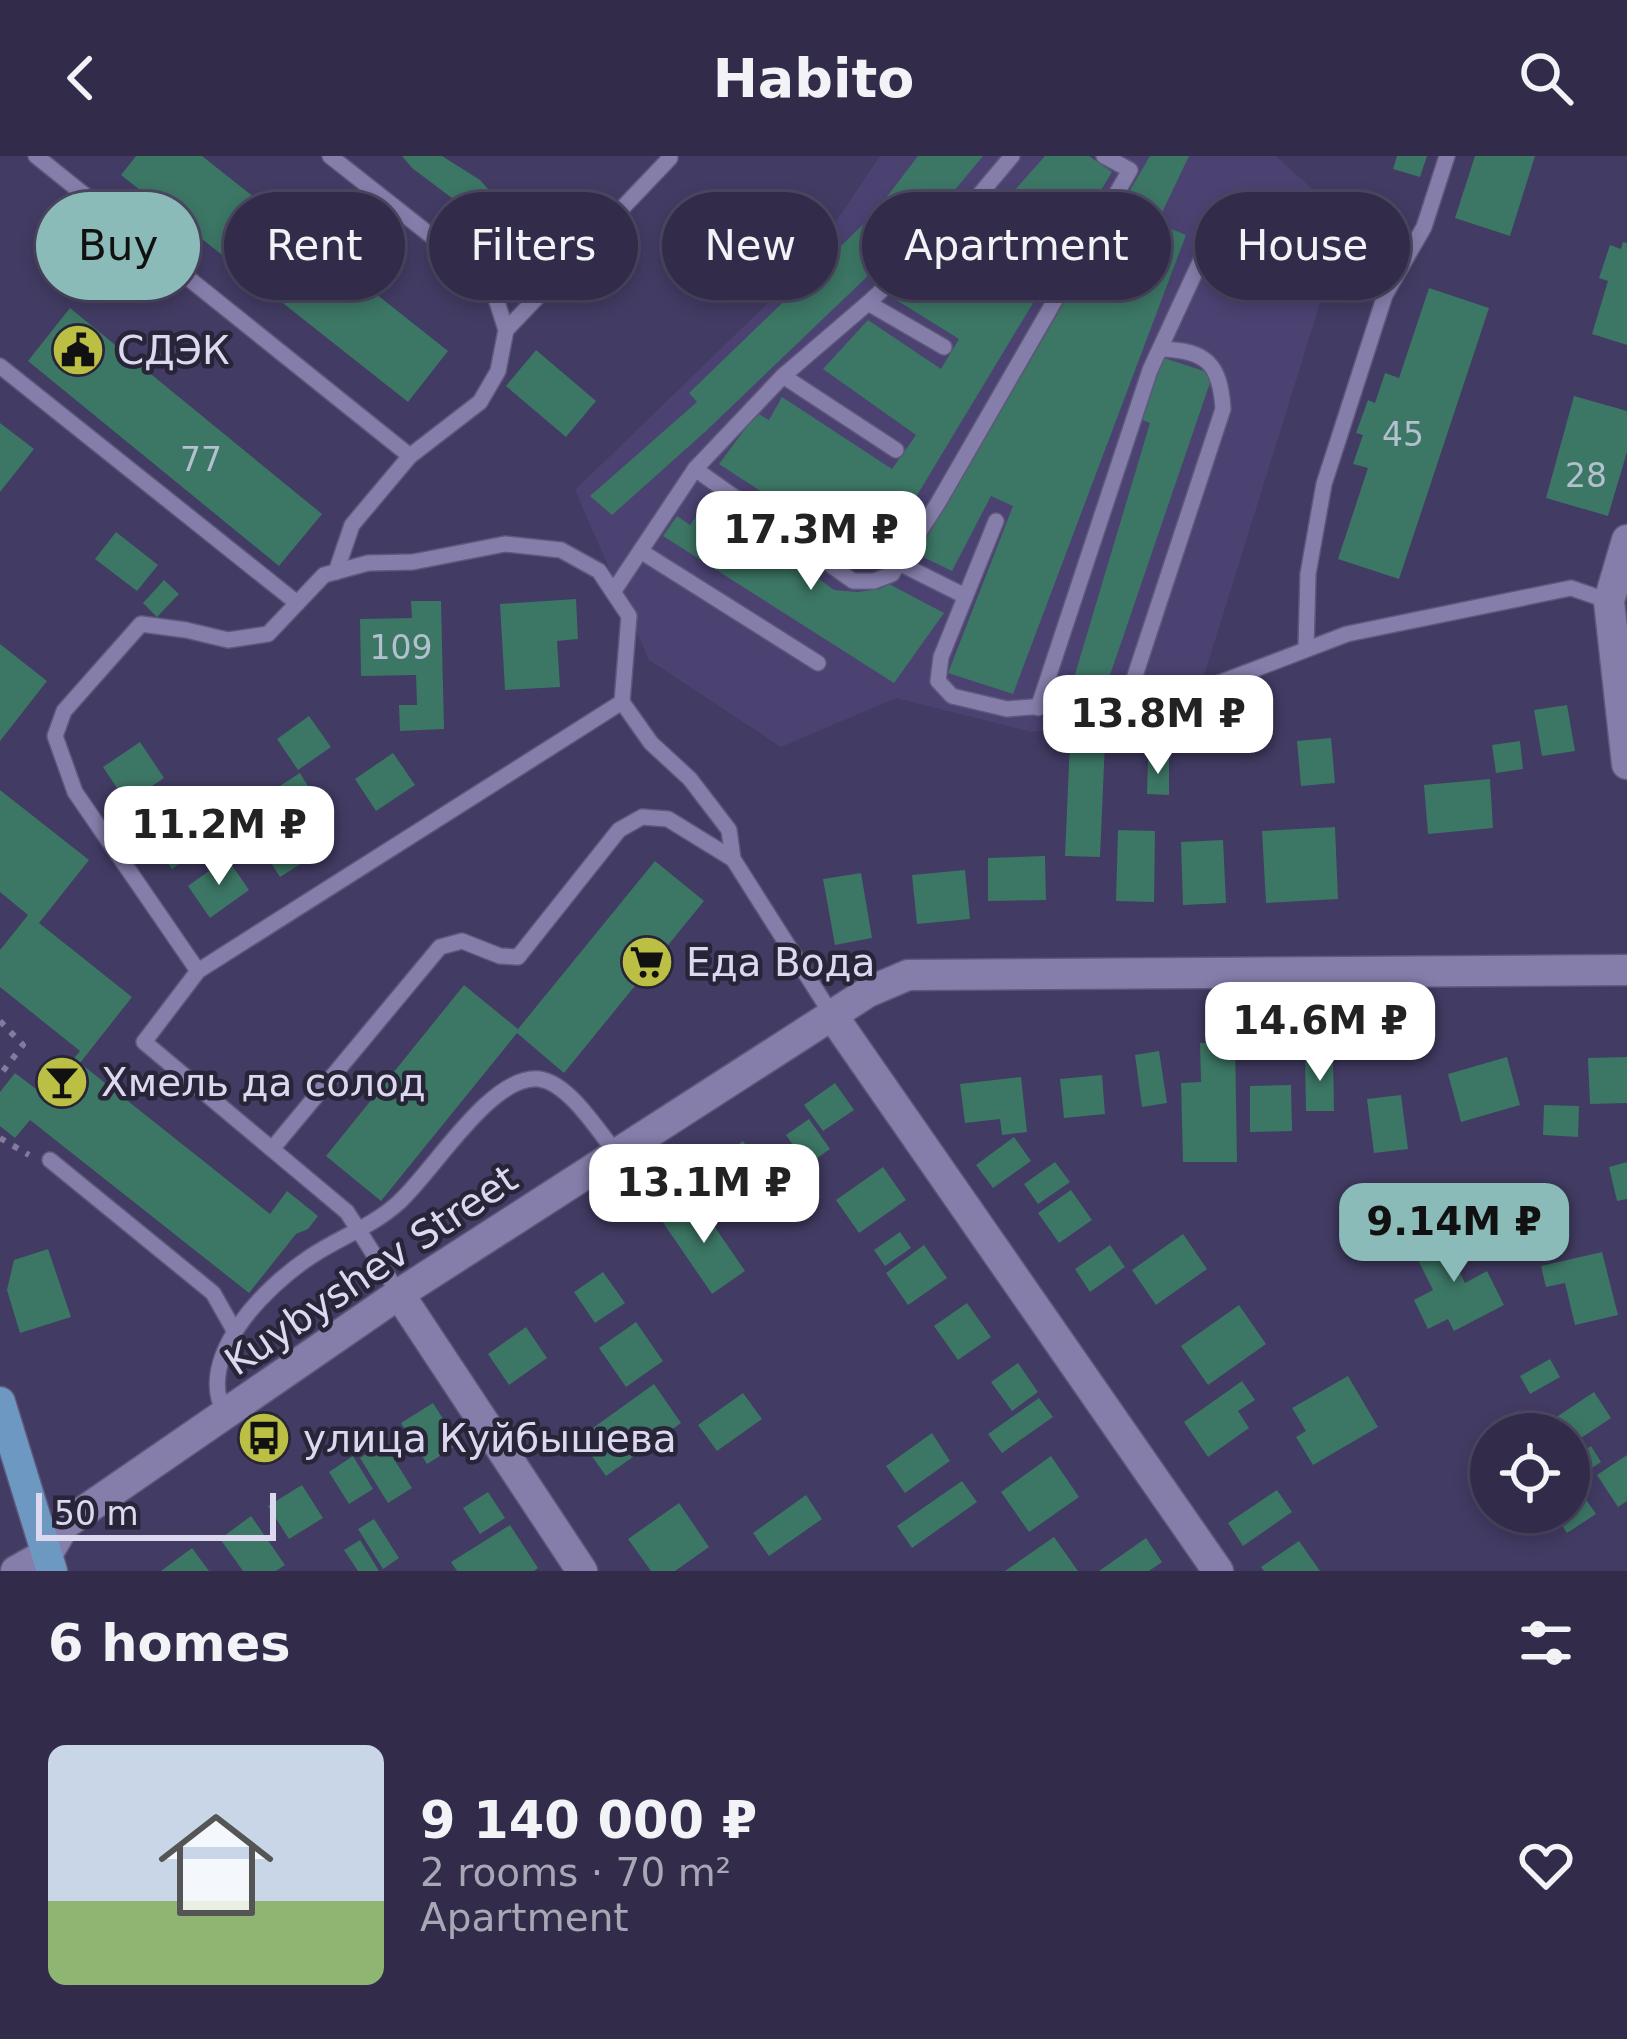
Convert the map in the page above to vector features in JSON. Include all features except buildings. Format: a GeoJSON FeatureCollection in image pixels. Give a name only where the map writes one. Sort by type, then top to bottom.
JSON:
{"type":"FeatureCollection","features":[{"type":"Feature","properties":{"kind":"main road"},"geometry":{"type":"LineString","coordinates":[[1627,540],[1618,600],[1627,764]]}},
{"type":"Feature","properties":{"kind":"main road","name":"Kuybyshev Street"},"geometry":{"type":"LineString","coordinates":[[16,1571],[50,1562],[65,1524],[399,1294],[868,992],[908,975],[1627,970]]}},
{"type":"Feature","properties":{"kind":"main road"},"geometry":{"type":"LineString","coordinates":[[832,1015],[1218,1571]]}},
{"type":"Feature","properties":{"kind":"main road"},"geometry":{"type":"LineString","coordinates":[[399,1294],[583,1571]]}},
{"type":"Feature","properties":{"kind":"main road"},"geometry":{"type":"LineString","coordinates":[[0,1402],[50,1562]]}},
{"type":"Feature","properties":{"kind":"lane"},"geometry":{"type":"LineString","coordinates":[[36,156],[410,456]]}},
{"type":"Feature","properties":{"kind":"lane"},"geometry":{"type":"LineString","coordinates":[[330,156],[491,283],[506,330],[498,371],[480,402],[410,456],[352,525],[336,572]]}},
{"type":"Feature","properties":{"kind":"lane"},"geometry":{"type":"LineString","coordinates":[[506,330],[671,156]]}},
{"type":"Feature","properties":{"kind":"lane"},"geometry":{"type":"LineString","coordinates":[[613,592],[695,470],[783,376],[959,219],[1012,156]]}},
{"type":"Feature","properties":{"kind":"lane"},"geometry":{"type":"LineString","coordinates":[[695,470],[853,581],[874,581],[892,574],[1130,170],[1104,156]]}},
{"type":"Feature","properties":{"kind":"lane"},"geometry":{"type":"LineString","coordinates":[[1306,648],[1308,574],[1324,484],[1385,295],[1424,227],[1448,156]]}},
{"type":"Feature","properties":{"kind":"lane"},"geometry":{"type":"LineString","coordinates":[[1038,708],[1150,370],[1195,274]]}},
{"type":"Feature","properties":{"kind":"lane"},"geometry":{"type":"LineString","coordinates":[[868,303],[944,347]]}},
{"type":"Feature","properties":{"kind":"lane"},"geometry":{"type":"LineString","coordinates":[[1126,700],[1223,410],[1213,364],[1194,353],[1160,349]]}},
{"type":"Feature","properties":{"kind":"lane"},"geometry":{"type":"LineString","coordinates":[[0,366],[297,603]]}},
{"type":"Feature","properties":{"kind":"lane"},"geometry":{"type":"LineString","coordinates":[[783,376],[896,450]]}},
{"type":"Feature","properties":{"kind":"lane"},"geometry":{"type":"LineString","coordinates":[[996,520],[941,656],[938,681],[952,696],[1006,710],[1190,694],[1347,634],[1570,588],[1618,600]]}},
{"type":"Feature","properties":{"kind":"lane"},"geometry":{"type":"LineString","coordinates":[[198,971],[75,792],[55,736],[64,711],[141,624],[228,640],[268,634],[324,575],[368,563],[413,562],[505,544],[562,550],[599,572],[613,592],[628,616],[622,702],[651,743],[690,779],[729,830],[733,859],[832,1015]]}},
{"type":"Feature","properties":{"kind":"lane"},"geometry":{"type":"LineString","coordinates":[[642,552],[818,663]]}},
{"type":"Feature","properties":{"kind":"lane"},"geometry":{"type":"LineString","coordinates":[[899,563],[965,596]]}},
{"type":"Feature","properties":{"kind":"lane"},"geometry":{"type":"LineString","coordinates":[[399,1294],[347,1212],[144,1042],[198,971],[622,702]]}},
{"type":"Feature","properties":{"kind":"lane"},"geometry":{"type":"LineString","coordinates":[[272,1150],[440,946],[462,941],[500,956],[518,957],[619,830],[642,818],[668,819],[733,859]]}},
{"type":"Feature","properties":{"kind":"lane"},"geometry":{"type":"LineString","coordinates":[[225,1414],[217,1400],[216,1375],[234,1330],[274,1286],[310,1257],[398,1203],[507,1086],[536,1078],[561,1086],[617,1154]]}},
{"type":"Feature","properties":{"kind":"lane"},"geometry":{"type":"LineString","coordinates":[[50,1160],[213,1292],[234,1330]]}},
{"type":"Feature","properties":{"kind":"path"},"geometry":{"type":"LineString","coordinates":[[0,1021],[23,1046],[0,1075]]}},
{"type":"Feature","properties":{"kind":"path"},"geometry":{"type":"LineString","coordinates":[[0,1138],[22,1154],[50,1160]]}},
{"type":"Feature","properties":{"kind":"shaded area"},"geometry":{"type":"Polygon","coordinates":[[[880,156],[1276,156],[1315,192],[1195,192],[1195,300],[1321,300],[1193,711],[1032,732],[896,698],[781,747],[649,660],[575,490],[771,300],[838,300],[838,218],[880,156]]]}},
{"type":"Feature","properties":{"kind":"place","name":"СДЭК"},"geometry":{"type":"Point","coordinates":[78,350]}},
{"type":"Feature","properties":{"kind":"place","name":"Еда Вода"},"geometry":{"type":"Point","coordinates":[647,962]}},
{"type":"Feature","properties":{"kind":"place","name":"Хмель да солод"},"geometry":{"type":"Point","coordinates":[62,1082]}},
{"type":"Feature","properties":{"kind":"place","name":"улица Куйбышева"},"geometry":{"type":"Point","coordinates":[264,1438]}}]}
